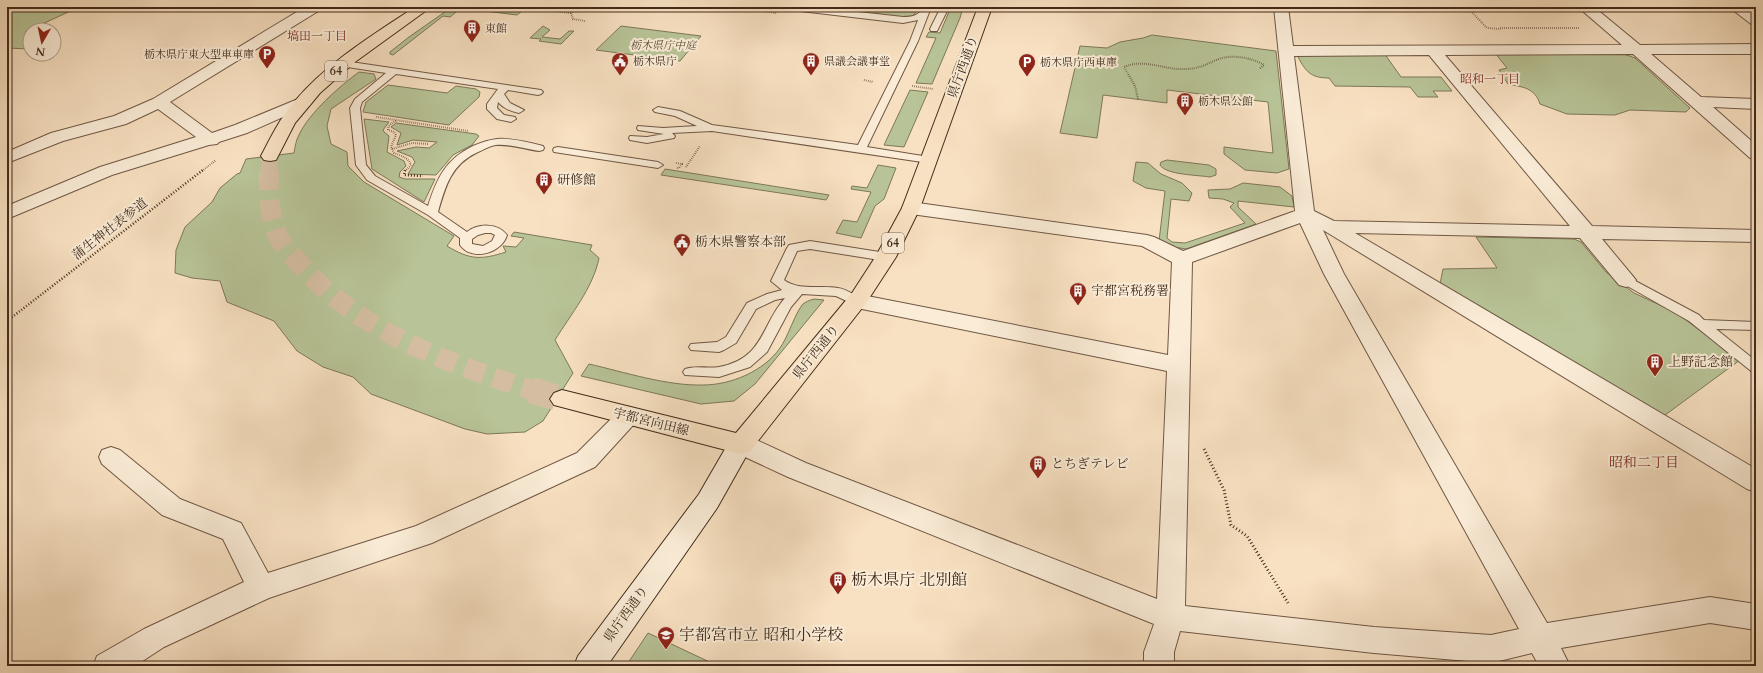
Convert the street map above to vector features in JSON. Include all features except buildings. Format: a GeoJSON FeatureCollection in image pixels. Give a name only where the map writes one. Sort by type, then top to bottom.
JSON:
{"type":"FeatureCollection","features":[{"type":"Feature","properties":{"kind":"main road","name":"64"},"geometry":{"type":"LineString","coordinates":[[270,156],[287,123],[315,89],[344,64],[424,7]]}},
{"type":"Feature","properties":{"kind":"main road","name":"県庁西通り"},"geometry":{"type":"LineString","coordinates":[[741,444],[857,302],[886,257],[911,208],[985,7]]}},
{"type":"Feature","properties":{"kind":"main road","name":"宇都宮向田線"},"geometry":{"type":"LineString","coordinates":[[562,399],[741,444]]}},
{"type":"Feature","properties":{"kind":"street"},"geometry":{"type":"LineString","coordinates":[[7,158],[57,137],[120,120],[159,102],[315,7]]}},
{"type":"Feature","properties":{"kind":"street"},"geometry":{"type":"LineString","coordinates":[[1281,7],[1305,214],[1334,274],[1555,666]]}},
{"type":"Feature","properties":{"kind":"street"},"geometry":{"type":"LineString","coordinates":[[1585,7],[1638,50],[1756,154]]}},
{"type":"Feature","properties":{"kind":"street"},"geometry":{"type":"LineString","coordinates":[[1736,7],[1756,21]]}},
{"type":"Feature","properties":{"kind":"street"},"geometry":{"type":"LineString","coordinates":[[1286,51],[1756,49]]}},
{"type":"Feature","properties":{"kind":"street"},"geometry":{"type":"LineString","coordinates":[[1434,50],[1585,233],[1626,280]]}},
{"type":"Feature","properties":{"kind":"street"},"geometry":{"type":"LineString","coordinates":[[159,102],[211,140]]}},
{"type":"Feature","properties":{"kind":"street"},"geometry":{"type":"LineString","coordinates":[[7,213],[106,171],[211,140],[304,102]]}},
{"type":"Feature","properties":{"kind":"street"},"geometry":{"type":"LineString","coordinates":[[1697,102],[1756,104]]}},
{"type":"Feature","properties":{"kind":"street"},"geometry":{"type":"LineString","coordinates":[[911,208],[1146,242],[1182,259],[1305,214],[1331,228],[1756,482]]}},
{"type":"Feature","properties":{"kind":"street"},"geometry":{"type":"LineString","coordinates":[[1331,228],[1756,236]]}},
{"type":"Feature","properties":{"kind":"street"},"geometry":{"type":"LineString","coordinates":[[1159,666],[1159,652],[1170,617],[1182,259]]}},
{"type":"Feature","properties":{"kind":"street"},"geometry":{"type":"LineString","coordinates":[[857,302],[1178,365]]}},
{"type":"Feature","properties":{"kind":"street"},"geometry":{"type":"LineString","coordinates":[[108,666],[154,638],[261,588],[423,535],[586,460],[628,416]]}},
{"type":"Feature","properties":{"kind":"street"},"geometry":{"type":"LineString","coordinates":[[741,444],[797,470],[1170,617],[1374,640],[1491,648],[1539,638],[1710,610],[1756,617]]}},
{"type":"Feature","properties":{"kind":"street","name":"県庁西通り"},"geometry":{"type":"LineString","coordinates":[[589,666],[708,501],[741,444]]}},
{"type":"Feature","properties":{"kind":"street"},"geometry":{"type":"LineString","coordinates":[[111,457],[171,507],[232,531],[261,588]]}},
{"type":"Feature","properties":{"kind":"lane"},"geometry":{"type":"LineString","coordinates":[[792,7],[897,20],[912,20],[926,11]]}},
{"type":"Feature","properties":{"kind":"lane"},"geometry":{"type":"LineString","coordinates":[[934,29],[944,7]]}},
{"type":"Feature","properties":{"kind":"lane"},"geometry":{"type":"LineString","coordinates":[[861,149],[916,37],[926,11]]}},
{"type":"Feature","properties":{"kind":"lane"},"geometry":{"type":"LineString","coordinates":[[897,20],[911,24],[915,28],[916,37]]}},
{"type":"Feature","properties":{"kind":"lane"},"geometry":{"type":"LineString","coordinates":[[344,64],[394,71],[502,91],[538,92]]}},
{"type":"Feature","properties":{"kind":"lane"},"geometry":{"type":"LineString","coordinates":[[394,71],[358,100],[355,108],[360,165],[371,178],[432,213],[468,237]]}},
{"type":"Feature","properties":{"kind":"lane"},"geometry":{"type":"LineString","coordinates":[[502,91],[502,102],[508,107],[519,110]]}},
{"type":"Feature","properties":{"kind":"lane"},"geometry":{"type":"LineString","coordinates":[[502,91],[492,104],[492,109],[501,117],[511,119]]}},
{"type":"Feature","properties":{"kind":"lane"},"geometry":{"type":"LineString","coordinates":[[658,110],[677,113],[712,128]]}},
{"type":"Feature","properties":{"kind":"lane"},"geometry":{"type":"LineString","coordinates":[[642,128],[663,131],[683,131],[712,128],[929,160]]}},
{"type":"Feature","properties":{"kind":"lane"},"geometry":{"type":"LineString","coordinates":[[634,138],[646,140],[663,138],[683,131]]}},
{"type":"Feature","properties":{"kind":"lane"},"geometry":{"type":"LineString","coordinates":[[432,213],[443,176],[457,159],[473,150],[498,142],[539,148]]}},
{"type":"Feature","properties":{"kind":"lane"},"geometry":{"type":"LineString","coordinates":[[558,150],[658,165]]}},
{"type":"Feature","properties":{"kind":"lane"},"geometry":{"type":"LineString","coordinates":[[857,302],[838,292],[799,290],[787,288],[776,282],[793,248],[810,245],[886,257]]}},
{"type":"Feature","properties":{"kind":"lane"},"geometry":{"type":"LineString","coordinates":[[1626,280],[1694,318],[1756,368]]}},
{"type":"Feature","properties":{"kind":"lane"},"geometry":{"type":"LineString","coordinates":[[696,347],[719,347],[731,340],[751,306],[771,296],[799,290]]}},
{"type":"Feature","properties":{"kind":"lane"},"geometry":{"type":"LineString","coordinates":[[690,372],[719,372],[745,364],[762,349],[786,305],[799,290]]}},
{"type":"Feature","properties":{"kind":"lane"},"geometry":{"type":"LineString","coordinates":[[1702,324],[1756,326]]}},
{"type":"Feature","properties":{"kind":"path"},"geometry":{"type":"LineString","coordinates":[[532,7],[530,8],[571,14],[573,18],[585,21]]}},
{"type":"Feature","properties":{"kind":"path"},"geometry":{"type":"LineString","coordinates":[[571,14],[579,7]]}},
{"type":"Feature","properties":{"kind":"path"},"geometry":{"type":"LineString","coordinates":[[730,7],[779,13]]}},
{"type":"Feature","properties":{"kind":"path"},"geometry":{"type":"LineString","coordinates":[[1500,28],[1610,28]]}},
{"type":"Feature","properties":{"kind":"path"},"geometry":{"type":"LineString","coordinates":[[1138,99],[1138,92],[1131,77],[1124,67],[1131,63],[1150,63],[1167,68],[1189,69],[1207,66],[1219,60],[1240,59],[1261,62],[1264,65],[1259,69]]}},
{"type":"Feature","properties":{"kind":"path"},"geometry":{"type":"LineString","coordinates":[[873,89],[876,82]]}},
{"type":"Feature","properties":{"kind":"path"},"geometry":{"type":"LineString","coordinates":[[355,114],[480,133],[498,142]]}},
{"type":"Feature","properties":{"kind":"path"},"geometry":{"type":"LineString","coordinates":[[396,121],[390,124],[388,130],[394,132],[396,135],[392,143],[394,153],[407,158],[410,161],[410,165],[404,175],[443,176]]}},
{"type":"Feature","properties":{"kind":"path"},"geometry":{"type":"LineString","coordinates":[[686,167],[712,128]]}},
{"type":"Feature","properties":{"kind":"path"},"geometry":{"type":"LineString","coordinates":[[392,149],[412,143],[428,144]]}},
{"type":"Feature","properties":{"kind":"path","name":"蒲生神社表参道"},"geometry":{"type":"LineString","coordinates":[[7,321],[218,158]]}},
{"type":"Feature","properties":{"kind":"path"},"geometry":{"type":"LineString","coordinates":[[1203,448],[1224,490],[1231,525],[1247,536],[1306,632]]}},
{"type":"Feature","properties":{"kind":"green space"},"geometry":{"type":"Polygon","coordinates":[[[7,7],[79,7],[47,22],[22,22],[22,49],[7,48],[7,7]]]}},
{"type":"Feature","properties":{"kind":"green space"},"geometry":{"type":"Polygon","coordinates":[[[452,7],[494,7],[522,11],[517,15],[461,8],[450,17],[443,16],[393,55],[390,54],[390,52],[409,37],[452,7]]]}},
{"type":"Feature","properties":{"kind":"green space"},"geometry":{"type":"Polygon","coordinates":[[[810,7],[918,7],[914,15],[906,18],[810,7]]]}},
{"type":"Feature","properties":{"kind":"green space"},"geometry":{"type":"Polygon","coordinates":[[[951,7],[963,7],[960,18],[932,84],[916,83],[936,38],[926,37],[929,32],[940,33],[951,7]]]}},
{"type":"Feature","properties":{"kind":"green space"},"geometry":{"type":"Polygon","coordinates":[[[543,26],[550,30],[542,37],[560,39],[569,31],[574,31],[561,44],[539,41],[541,39],[530,38],[543,26]]]}},
{"type":"Feature","properties":{"kind":"green space","name":"栃木県庁中庭"},"geometry":{"type":"Polygon","coordinates":[[[621,26],[701,36],[680,61],[596,50],[621,26]]]}},
{"type":"Feature","properties":{"kind":"green space"},"geometry":{"type":"Polygon","coordinates":[[[1152,35],[1276,51],[1289,169],[1277,173],[1245,170],[1224,154],[1224,147],[1273,153],[1268,102],[1167,90],[1167,103],[1103,95],[1097,138],[1060,133],[1080,46],[1107,48],[1120,42],[1152,35]]]}},
{"type":"Feature","properties":{"kind":"green space"},"geometry":{"type":"Polygon","coordinates":[[[1310,53],[1384,53],[1401,77],[1441,77],[1452,91],[1433,91],[1438,97],[1418,97],[1410,87],[1335,86],[1329,78],[1313,75],[1304,67],[1298,57],[1310,53]]]}},
{"type":"Feature","properties":{"kind":"green space"},"geometry":{"type":"Polygon","coordinates":[[[1495,53],[1621,53],[1635,58],[1690,108],[1686,112],[1630,110],[1615,115],[1567,114],[1540,104],[1532,91],[1508,84],[1499,70],[1507,68],[1495,53]]]}},
{"type":"Feature","properties":{"kind":"green space"},"geometry":{"type":"Polygon","coordinates":[[[359,72],[374,74],[376,79],[331,109],[327,126],[331,144],[347,152],[348,166],[364,182],[454,236],[447,246],[462,254],[482,257],[506,252],[503,246],[516,247],[524,238],[511,236],[514,232],[592,245],[590,250],[599,258],[587,290],[555,340],[573,373],[543,421],[525,432],[487,434],[465,429],[371,394],[353,377],[323,367],[297,351],[274,321],[227,302],[220,281],[192,278],[175,273],[176,250],[185,227],[212,202],[220,188],[240,173],[246,159],[294,153],[298,137],[303,127],[317,109],[343,84],[359,72]]]}},
{"type":"Feature","properties":{"kind":"green space"},"geometry":{"type":"Polygon","coordinates":[[[388,85],[447,93],[456,86],[476,89],[480,92],[479,97],[449,125],[363,112],[366,102],[388,85]]]}},
{"type":"Feature","properties":{"kind":"green space"},"geometry":{"type":"Polygon","coordinates":[[[910,90],[928,92],[904,147],[884,145],[910,90]]]}},
{"type":"Feature","properties":{"kind":"green space"},"geometry":{"type":"Polygon","coordinates":[[[364,119],[389,122],[383,130],[389,136],[387,152],[404,161],[406,166],[400,172],[399,177],[405,179],[435,179],[424,202],[372,169],[364,119]]]}},
{"type":"Feature","properties":{"kind":"green space"},"geometry":{"type":"Polygon","coordinates":[[[396,123],[476,134],[479,136],[472,145],[453,155],[436,175],[408,174],[415,162],[412,157],[397,151],[416,147],[429,148],[437,142],[413,140],[397,145],[401,133],[391,127],[396,123]]]}},
{"type":"Feature","properties":{"kind":"green space"},"geometry":{"type":"Polygon","coordinates":[[[1167,160],[1209,165],[1216,169],[1216,175],[1210,177],[1175,173],[1163,168],[1160,165],[1161,162],[1167,160]]]}},
{"type":"Feature","properties":{"kind":"green space"},"geometry":{"type":"Polygon","coordinates":[[[1136,162],[1148,163],[1161,174],[1182,183],[1192,193],[1189,201],[1171,199],[1167,238],[1172,242],[1185,243],[1245,223],[1230,207],[1234,203],[1223,199],[1209,198],[1208,190],[1230,189],[1243,183],[1280,187],[1292,196],[1294,207],[1238,201],[1238,207],[1256,224],[1186,249],[1168,246],[1159,241],[1165,191],[1146,188],[1133,181],[1136,162]]]}},
{"type":"Feature","properties":{"kind":"green space"},"geometry":{"type":"Polygon","coordinates":[[[878,165],[896,168],[884,199],[875,206],[861,238],[836,233],[843,220],[857,222],[871,192],[851,189],[852,186],[867,188],[878,165]]]}},
{"type":"Feature","properties":{"kind":"green space"},"geometry":{"type":"Polygon","coordinates":[[[665,169],[829,195],[826,200],[661,175],[665,169]]]}},
{"type":"Feature","properties":{"kind":"green space"},"geometry":{"type":"Polygon","coordinates":[[[1476,237],[1574,239],[1581,242],[1606,272],[1634,293],[1675,312],[1740,360],[1661,418],[1439,289],[1443,269],[1497,268],[1476,237]]]}},
{"type":"Feature","properties":{"kind":"green space"},"geometry":{"type":"Polygon","coordinates":[[[809,300],[824,300],[755,384],[734,401],[701,404],[581,376],[589,364],[660,381],[689,385],[714,384],[735,379],[756,370],[773,356],[783,343],[800,308],[809,300]]]}},
{"type":"Feature","properties":{"kind":"green space","name":"宇都宮市立 昭和小学校"},"geometry":{"type":"Polygon","coordinates":[[[648,633],[718,666],[626,666],[648,633]]]}},
{"type":"Feature","properties":{"kind":"tunnel"},"geometry":{"type":"LineString","coordinates":[[269,171],[270,156]]}},
{"type":"Feature","properties":{"kind":"tunnel"},"geometry":{"type":"LineString","coordinates":[[269,171],[270,203],[278,236],[291,254],[324,288],[350,309],[378,327],[408,343],[439,357],[503,381],[535,391]]}},
{"type":"Feature","properties":{"kind":"tunnel"},"geometry":{"type":"LineString","coordinates":[[531,390],[562,399]]}},
{"type":"Feature","properties":{"kind":"place","name":"東館"},"geometry":{"type":"Point","coordinates":[472,43]}},
{"type":"Feature","properties":{"kind":"place","name":"栃木県庁東大型車車庫"},"geometry":{"type":"Point","coordinates":[267,69]}},
{"type":"Feature","properties":{"kind":"place","name":"栃木県庁"},"geometry":{"type":"Point","coordinates":[620,76]}},
{"type":"Feature","properties":{"kind":"place","name":"県議会議事堂"},"geometry":{"type":"Point","coordinates":[811,76]}},
{"type":"Feature","properties":{"kind":"place","name":"栃木県庁西車庫"},"geometry":{"type":"Point","coordinates":[1027,77]}},
{"type":"Feature","properties":{"kind":"place","name":"栃木県公館"},"geometry":{"type":"Point","coordinates":[1185,116]}},
{"type":"Feature","properties":{"kind":"place","name":"研修館"},"geometry":{"type":"Point","coordinates":[544,195]}},
{"type":"Feature","properties":{"kind":"place","name":"栃木県警察本部"},"geometry":{"type":"Point","coordinates":[682,257]}},
{"type":"Feature","properties":{"kind":"place","name":"宇都宮税務署"},"geometry":{"type":"Point","coordinates":[1078,306]}},
{"type":"Feature","properties":{"kind":"place","name":"上野記念館"},"geometry":{"type":"Point","coordinates":[1655,377]}},
{"type":"Feature","properties":{"kind":"place","name":"とちぎテレビ"},"geometry":{"type":"Point","coordinates":[1038,479]}},
{"type":"Feature","properties":{"kind":"place","name":"栃木県庁 北別館"},"geometry":{"type":"Point","coordinates":[838,595]}},
{"type":"Feature","properties":{"kind":"place","name":"宇都宮市立 昭和小学校"},"geometry":{"type":"Point","coordinates":[666,650]}},
{"type":"Feature","properties":{"kind":"district","name":"塙田一丁目"},"geometry":{"type":"Point","coordinates":[317,36]}},
{"type":"Feature","properties":{"kind":"district","name":"昭和一丁目"},"geometry":{"type":"Point","coordinates":[1490,79]}},
{"type":"Feature","properties":{"kind":"district","name":"昭和二丁目"},"geometry":{"type":"Point","coordinates":[1644,462]}}]}
